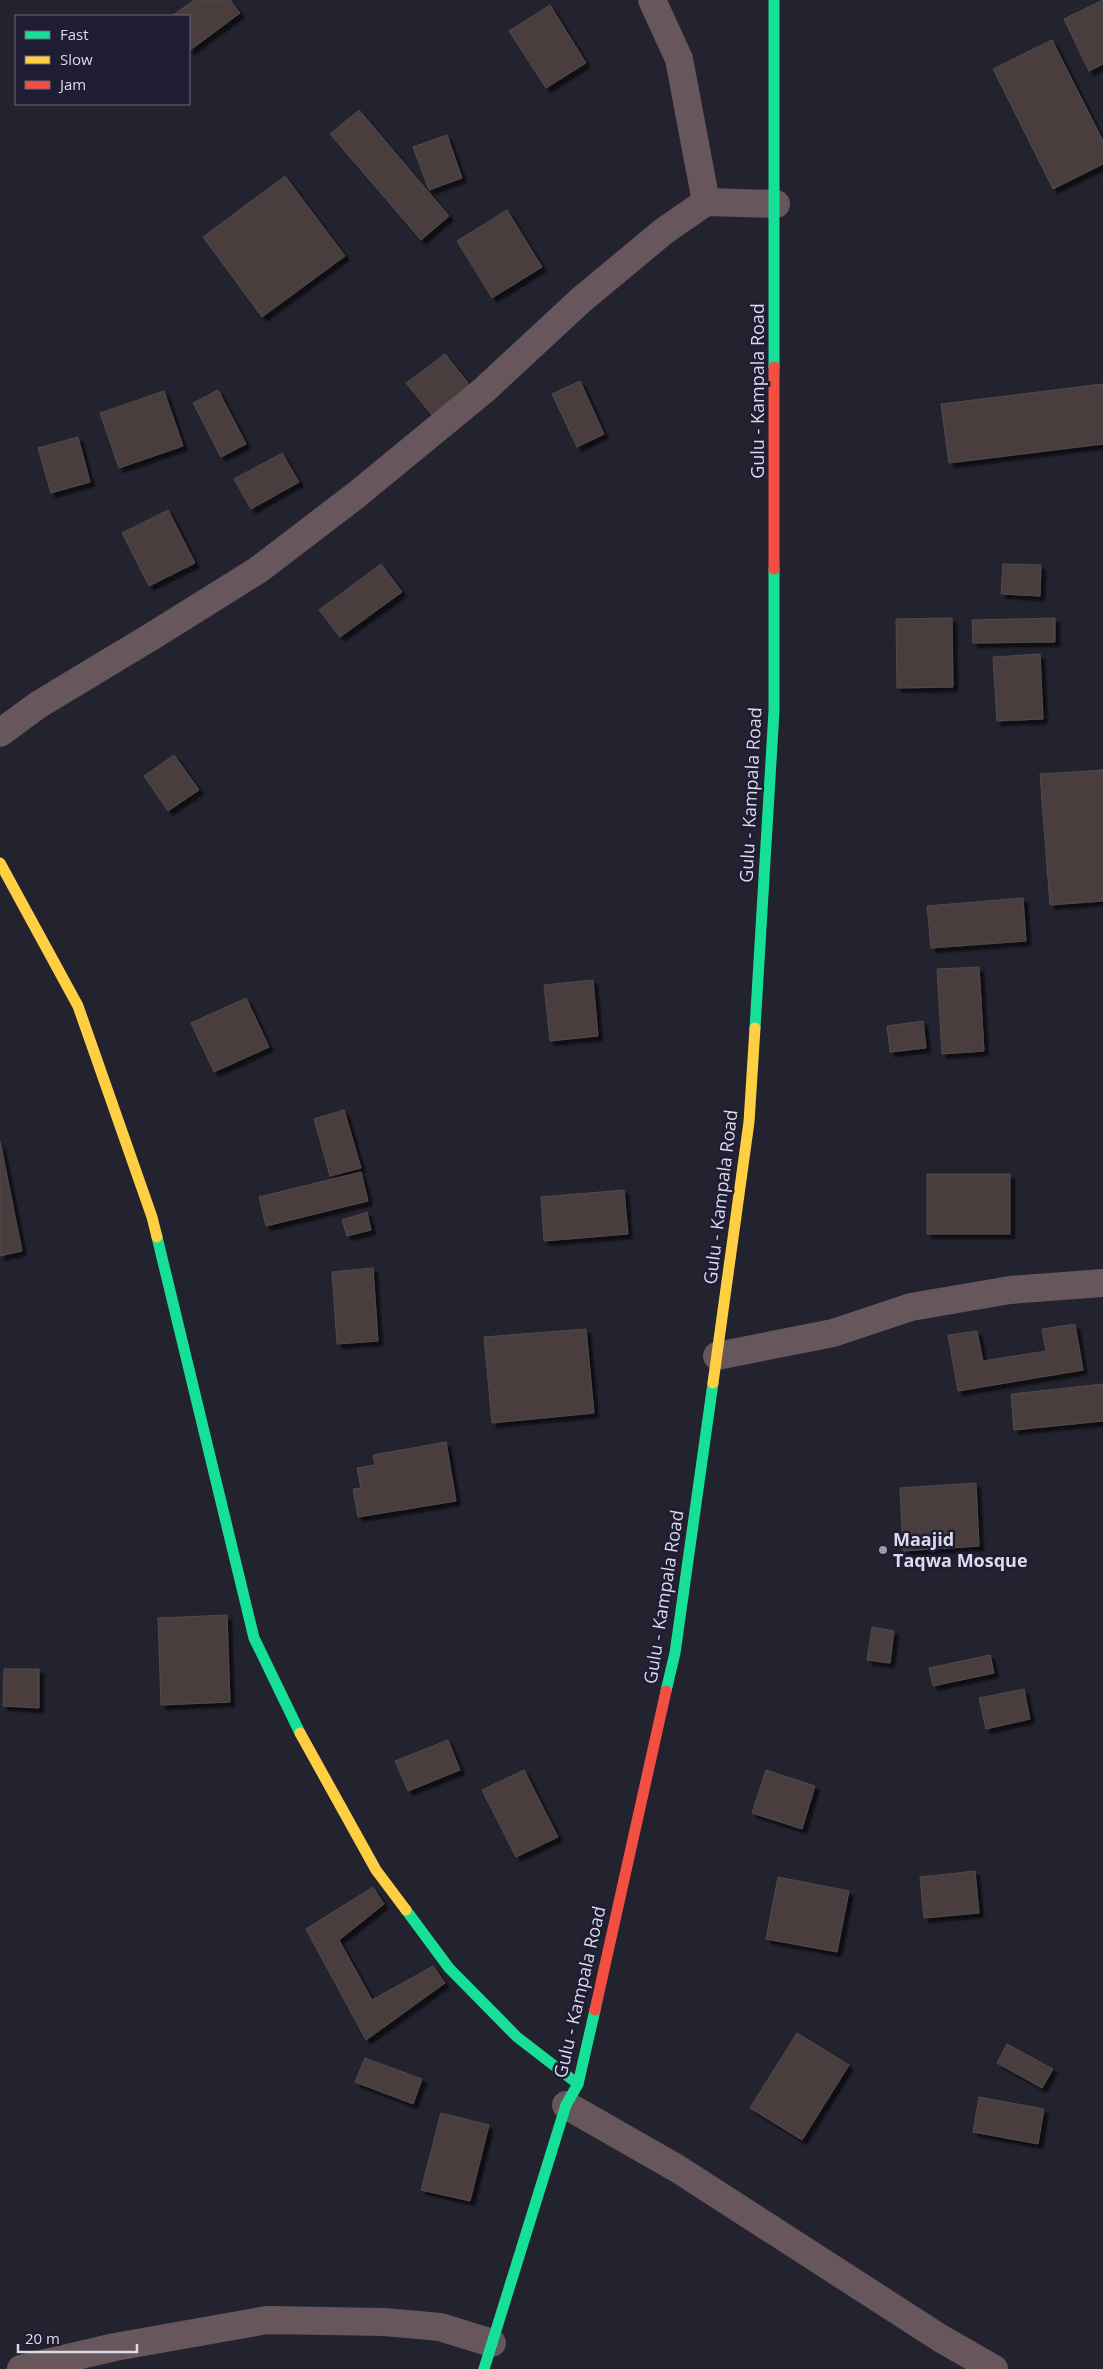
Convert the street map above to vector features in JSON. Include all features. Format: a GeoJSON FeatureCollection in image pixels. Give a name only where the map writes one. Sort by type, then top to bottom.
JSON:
{"type":"FeatureCollection","features":[{"type":"Feature","properties":{"kind":"main road","name":"Gulu - Kampala Road"},"geometry":{"type":"LineString","coordinates":[[484,2369],[572,2095],[675,1653],[749,1122],[774,711],[776,204],[774,0]]}},
{"type":"Feature","properties":{"kind":"main road"},"geometry":{"type":"LineString","coordinates":[[0,863],[78,1006],[152,1217],[254,1638],[310,1754],[376,1870],[449,1968],[572,2095]]}},
{"type":"Feature","properties":{"kind":"street"},"geometry":{"type":"LineString","coordinates":[[652,0],[679,59],[706,202]]}},
{"type":"Feature","properties":{"kind":"street"},"geometry":{"type":"LineString","coordinates":[[0,733],[38,705],[258,570],[355,496],[484,390],[582,300],[664,231],[706,202],[776,204]]}},
{"type":"Feature","properties":{"kind":"street"},"geometry":{"type":"LineString","coordinates":[[717,1356],[833,1333],[911,1307],[1010,1290],[1103,1284]]}},
{"type":"Feature","properties":{"kind":"street"},"geometry":{"type":"LineString","coordinates":[[572,2095],[678,2169],[940,2338],[994,2369]]}},
{"type":"Feature","properties":{"kind":"street"},"geometry":{"type":"LineString","coordinates":[[21,2369],[116,2347],[268,2320],[384,2322],[440,2327],[492,2343]]}},
{"type":"Feature","properties":{"kind":"building"},"geometry":{"type":"Polygon","coordinates":[[[194,0],[230,0],[240,13],[190,50],[190,15],[173,15],[194,0]]]}},
{"type":"Feature","properties":{"kind":"building"},"geometry":{"type":"Polygon","coordinates":[[[1103,0],[1103,64],[1089,71],[1064,19],[1103,0]]]}},
{"type":"Feature","properties":{"kind":"building"},"geometry":{"type":"Polygon","coordinates":[[[550,5],[586,63],[546,88],[509,31],[550,5]]]}},
{"type":"Feature","properties":{"kind":"building"},"geometry":{"type":"Polygon","coordinates":[[[1052,40],[1103,141],[1103,164],[1053,189],[993,69],[1052,40]]]}},
{"type":"Feature","properties":{"kind":"building"},"geometry":{"type":"Polygon","coordinates":[[[359,110],[449,216],[421,240],[330,134],[359,110]]]}},
{"type":"Feature","properties":{"kind":"building"},"geometry":{"type":"Polygon","coordinates":[[[447,135],[462,178],[429,190],[413,147],[447,135]]]}},
{"type":"Feature","properties":{"kind":"building"},"geometry":{"type":"Polygon","coordinates":[[[285,176],[345,256],[262,317],[203,237],[285,176]]]}},
{"type":"Feature","properties":{"kind":"building"},"geometry":{"type":"Polygon","coordinates":[[[507,210],[542,267],[492,298],[457,241],[507,210]]]}},
{"type":"Feature","properties":{"kind":"building"},"geometry":{"type":"Polygon","coordinates":[[[445,354],[473,389],[435,419],[406,383],[445,354]]]}},
{"type":"Feature","properties":{"kind":"building"},"geometry":{"type":"Polygon","coordinates":[[[580,381],[604,434],[577,447],[552,394],[580,381]]]}},
{"type":"Feature","properties":{"kind":"building"},"geometry":{"type":"Polygon","coordinates":[[[1103,384],[1103,444],[949,463],[941,404],[1103,384]]]}},
{"type":"Feature","properties":{"kind":"building"},"geometry":{"type":"Polygon","coordinates":[[[218,390],[246,444],[221,457],[193,403],[218,390]]]}},
{"type":"Feature","properties":{"kind":"building"},"geometry":{"type":"Polygon","coordinates":[[[164,391],[183,446],[119,468],[100,413],[164,391]]]}},
{"type":"Feature","properties":{"kind":"building"},"geometry":{"type":"Polygon","coordinates":[[[78,437],[90,482],[51,493],[38,448],[78,437]]]}},
{"type":"Feature","properties":{"kind":"building"},"geometry":{"type":"Polygon","coordinates":[[[282,453],[299,482],[251,509],[234,479],[282,453]]]}},
{"type":"Feature","properties":{"kind":"building"},"geometry":{"type":"Polygon","coordinates":[[[168,510],[195,563],[149,586],[122,533],[168,510]]]}},
{"type":"Feature","properties":{"kind":"building"},"geometry":{"type":"Polygon","coordinates":[[[381,564],[402,592],[340,637],[319,610],[381,564]]]}},
{"type":"Feature","properties":{"kind":"building"},"geometry":{"type":"Polygon","coordinates":[[[1003,564],[1041,565],[1040,596],[1001,594],[1003,564]]]}},
{"type":"Feature","properties":{"kind":"building"},"geometry":{"type":"Polygon","coordinates":[[[952,618],[953,687],[897,688],[896,619],[952,618]]]}},
{"type":"Feature","properties":{"kind":"building"},"geometry":{"type":"Polygon","coordinates":[[[1055,618],[1055,642],[973,643],[972,620],[1055,618]]]}},
{"type":"Feature","properties":{"kind":"building"},"geometry":{"type":"Polygon","coordinates":[[[1040,654],[1043,719],[997,721],[993,657],[1040,654]]]}},
{"type":"Feature","properties":{"kind":"building"},"geometry":{"type":"Polygon","coordinates":[[[174,755],[199,790],[168,811],[144,776],[174,755]]]}},
{"type":"Feature","properties":{"kind":"building"},"geometry":{"type":"Polygon","coordinates":[[[1103,770],[1103,901],[1050,905],[1040,774],[1103,770]]]}},
{"type":"Feature","properties":{"kind":"building"},"geometry":{"type":"Polygon","coordinates":[[[1023,898],[1026,941],[931,948],[927,906],[1023,898]]]}},
{"type":"Feature","properties":{"kind":"building"},"geometry":{"type":"Polygon","coordinates":[[[979,967],[984,1051],[942,1054],[937,969],[979,967]]]}},
{"type":"Feature","properties":{"kind":"building"},"geometry":{"type":"Polygon","coordinates":[[[593,980],[598,1036],[550,1041],[544,985],[593,980]]]}},
{"type":"Feature","properties":{"kind":"building"},"geometry":{"type":"Polygon","coordinates":[[[246,998],[269,1047],[214,1072],[191,1023],[246,998]]]}},
{"type":"Feature","properties":{"kind":"building"},"geometry":{"type":"Polygon","coordinates":[[[923,1021],[926,1048],[890,1052],[887,1026],[923,1021]]]}},
{"type":"Feature","properties":{"kind":"building"},"geometry":{"type":"Polygon","coordinates":[[[344,1110],[361,1168],[330,1176],[314,1119],[344,1110]]]}},
{"type":"Feature","properties":{"kind":"building"},"geometry":{"type":"Polygon","coordinates":[[[0,1141],[22,1251],[0,1256],[0,1141]]]}},
{"type":"Feature","properties":{"kind":"building"},"geometry":{"type":"Polygon","coordinates":[[[361,1172],[368,1201],[266,1226],[259,1197],[361,1172]]]}},
{"type":"Feature","properties":{"kind":"building"},"geometry":{"type":"Polygon","coordinates":[[[927,1174],[1010,1174],[1010,1234],[927,1234],[927,1174]]]}},
{"type":"Feature","properties":{"kind":"building"},"geometry":{"type":"Polygon","coordinates":[[[624,1190],[628,1234],[544,1241],[541,1197],[624,1190]]]}},
{"type":"Feature","properties":{"kind":"building"},"geometry":{"type":"Polygon","coordinates":[[[367,1212],[371,1230],[347,1236],[342,1220],[367,1212]]]}},
{"type":"Feature","properties":{"kind":"building"},"geometry":{"type":"Polygon","coordinates":[[[373,1268],[378,1341],[337,1344],[332,1272],[373,1268]]]}},
{"type":"Feature","properties":{"kind":"building"},"geometry":{"type":"Polygon","coordinates":[[[1075,1324],[1083,1370],[958,1391],[948,1335],[977,1331],[983,1361],[1046,1351],[1042,1329],[1075,1324]]]}},
{"type":"Feature","properties":{"kind":"building"},"geometry":{"type":"Polygon","coordinates":[[[586,1329],[594,1413],[492,1423],[484,1337],[586,1329]]]}},
{"type":"Feature","properties":{"kind":"building"},"geometry":{"type":"Polygon","coordinates":[[[1103,1384],[1103,1421],[1014,1430],[1011,1394],[1103,1384]]]}},
{"type":"Feature","properties":{"kind":"building"},"geometry":{"type":"Polygon","coordinates":[[[446,1442],[456,1501],[358,1517],[353,1489],[361,1488],[357,1468],[375,1465],[373,1455],[446,1442]]]}},
{"type":"Feature","properties":{"kind":"building"},"geometry":{"type":"Polygon","coordinates":[[[976,1483],[979,1546],[903,1551],[900,1488],[976,1483]]]}},
{"type":"Feature","properties":{"kind":"building"},"geometry":{"type":"Polygon","coordinates":[[[227,1615],[230,1702],[161,1705],[158,1618],[227,1615]]]}},
{"type":"Feature","properties":{"kind":"building"},"geometry":{"type":"Polygon","coordinates":[[[872,1627],[894,1631],[890,1663],[867,1660],[872,1627]]]}},
{"type":"Feature","properties":{"kind":"building"},"geometry":{"type":"Polygon","coordinates":[[[990,1655],[994,1673],[933,1686],[929,1668],[990,1655]]]}},
{"type":"Feature","properties":{"kind":"building"},"geometry":{"type":"Polygon","coordinates":[[[4,1669],[39,1669],[39,1708],[3,1706],[4,1669]]]}},
{"type":"Feature","properties":{"kind":"building"},"geometry":{"type":"Polygon","coordinates":[[[1024,1689],[1030,1719],[986,1729],[979,1698],[1024,1689]]]}},
{"type":"Feature","properties":{"kind":"building"},"geometry":{"type":"Polygon","coordinates":[[[448,1740],[460,1770],[408,1791],[395,1761],[448,1740]]]}},
{"type":"Feature","properties":{"kind":"building"},"geometry":{"type":"Polygon","coordinates":[[[524,1770],[558,1837],[516,1857],[482,1790],[524,1770]]]}},
{"type":"Feature","properties":{"kind":"building"},"geometry":{"type":"Polygon","coordinates":[[[766,1770],[815,1786],[802,1829],[752,1813],[766,1770]]]}},
{"type":"Feature","properties":{"kind":"building"},"geometry":{"type":"Polygon","coordinates":[[[975,1871],[979,1913],[924,1918],[920,1877],[975,1871]]]}},
{"type":"Feature","properties":{"kind":"building"},"geometry":{"type":"Polygon","coordinates":[[[778,1877],[849,1891],[837,1952],[766,1939],[778,1877]]]}},
{"type":"Feature","properties":{"kind":"building"},"geometry":{"type":"Polygon","coordinates":[[[373,1887],[384,1904],[339,1940],[372,2000],[433,1966],[445,1983],[366,2040],[306,1929],[373,1887]]]}},
{"type":"Feature","properties":{"kind":"building"},"geometry":{"type":"Polygon","coordinates":[[[797,2033],[849,2065],[802,2140],[750,2108],[797,2033]]]}},
{"type":"Feature","properties":{"kind":"building"},"geometry":{"type":"Polygon","coordinates":[[[1007,2044],[1053,2069],[1042,2088],[997,2063],[1007,2044]]]}},
{"type":"Feature","properties":{"kind":"building"},"geometry":{"type":"Polygon","coordinates":[[[365,2058],[422,2079],[413,2104],[355,2082],[365,2058]]]}},
{"type":"Feature","properties":{"kind":"building"},"geometry":{"type":"Polygon","coordinates":[[[979,2097],[1044,2109],[1038,2144],[973,2132],[979,2097]]]}},
{"type":"Feature","properties":{"kind":"building"},"geometry":{"type":"Polygon","coordinates":[[[441,2113],[489,2125],[470,2201],[421,2190],[441,2113]]]}},
{"type":"Feature","properties":{"kind":"traffic: fast"},"geometry":{"type":"LineString","coordinates":[[774,0],[774,367]]}},
{"type":"Feature","properties":{"kind":"traffic: fast"},"geometry":{"type":"LineString","coordinates":[[755,1028],[774,711],[774,569]]}},
{"type":"Feature","properties":{"kind":"traffic: fast"},"geometry":{"type":"LineString","coordinates":[[157,1237],[254,1638],[300,1733]]}},
{"type":"Feature","properties":{"kind":"traffic: fast"},"geometry":{"type":"LineString","coordinates":[[666,1691],[675,1653],[713,1383]]}},
{"type":"Feature","properties":{"kind":"traffic: fast"},"geometry":{"type":"LineString","coordinates":[[406,1910],[449,1968],[517,2037],[578,2084]]}},
{"type":"Feature","properties":{"kind":"traffic: fast"},"geometry":{"type":"LineString","coordinates":[[484,2369],[566,2105],[578,2084],[595,2010]]}},
{"type":"Feature","properties":{"kind":"traffic: slow"},"geometry":{"type":"LineString","coordinates":[[0,863],[78,1006],[152,1217],[157,1237]]}},
{"type":"Feature","properties":{"kind":"traffic: slow"},"geometry":{"type":"LineString","coordinates":[[713,1383],[749,1122],[755,1028]]}},
{"type":"Feature","properties":{"kind":"traffic: slow"},"geometry":{"type":"LineString","coordinates":[[300,1733],[376,1870],[406,1910]]}},
{"type":"Feature","properties":{"kind":"traffic: jam"},"geometry":{"type":"LineString","coordinates":[[774,367],[774,569]]}},
{"type":"Feature","properties":{"kind":"traffic: jam"},"geometry":{"type":"LineString","coordinates":[[595,2010],[666,1691]]}},
{"type":"Feature","properties":{"kind":"place","name":"Maajid Taqwa Mosque"},"geometry":{"type":"Point","coordinates":[883,1550]}}]}
